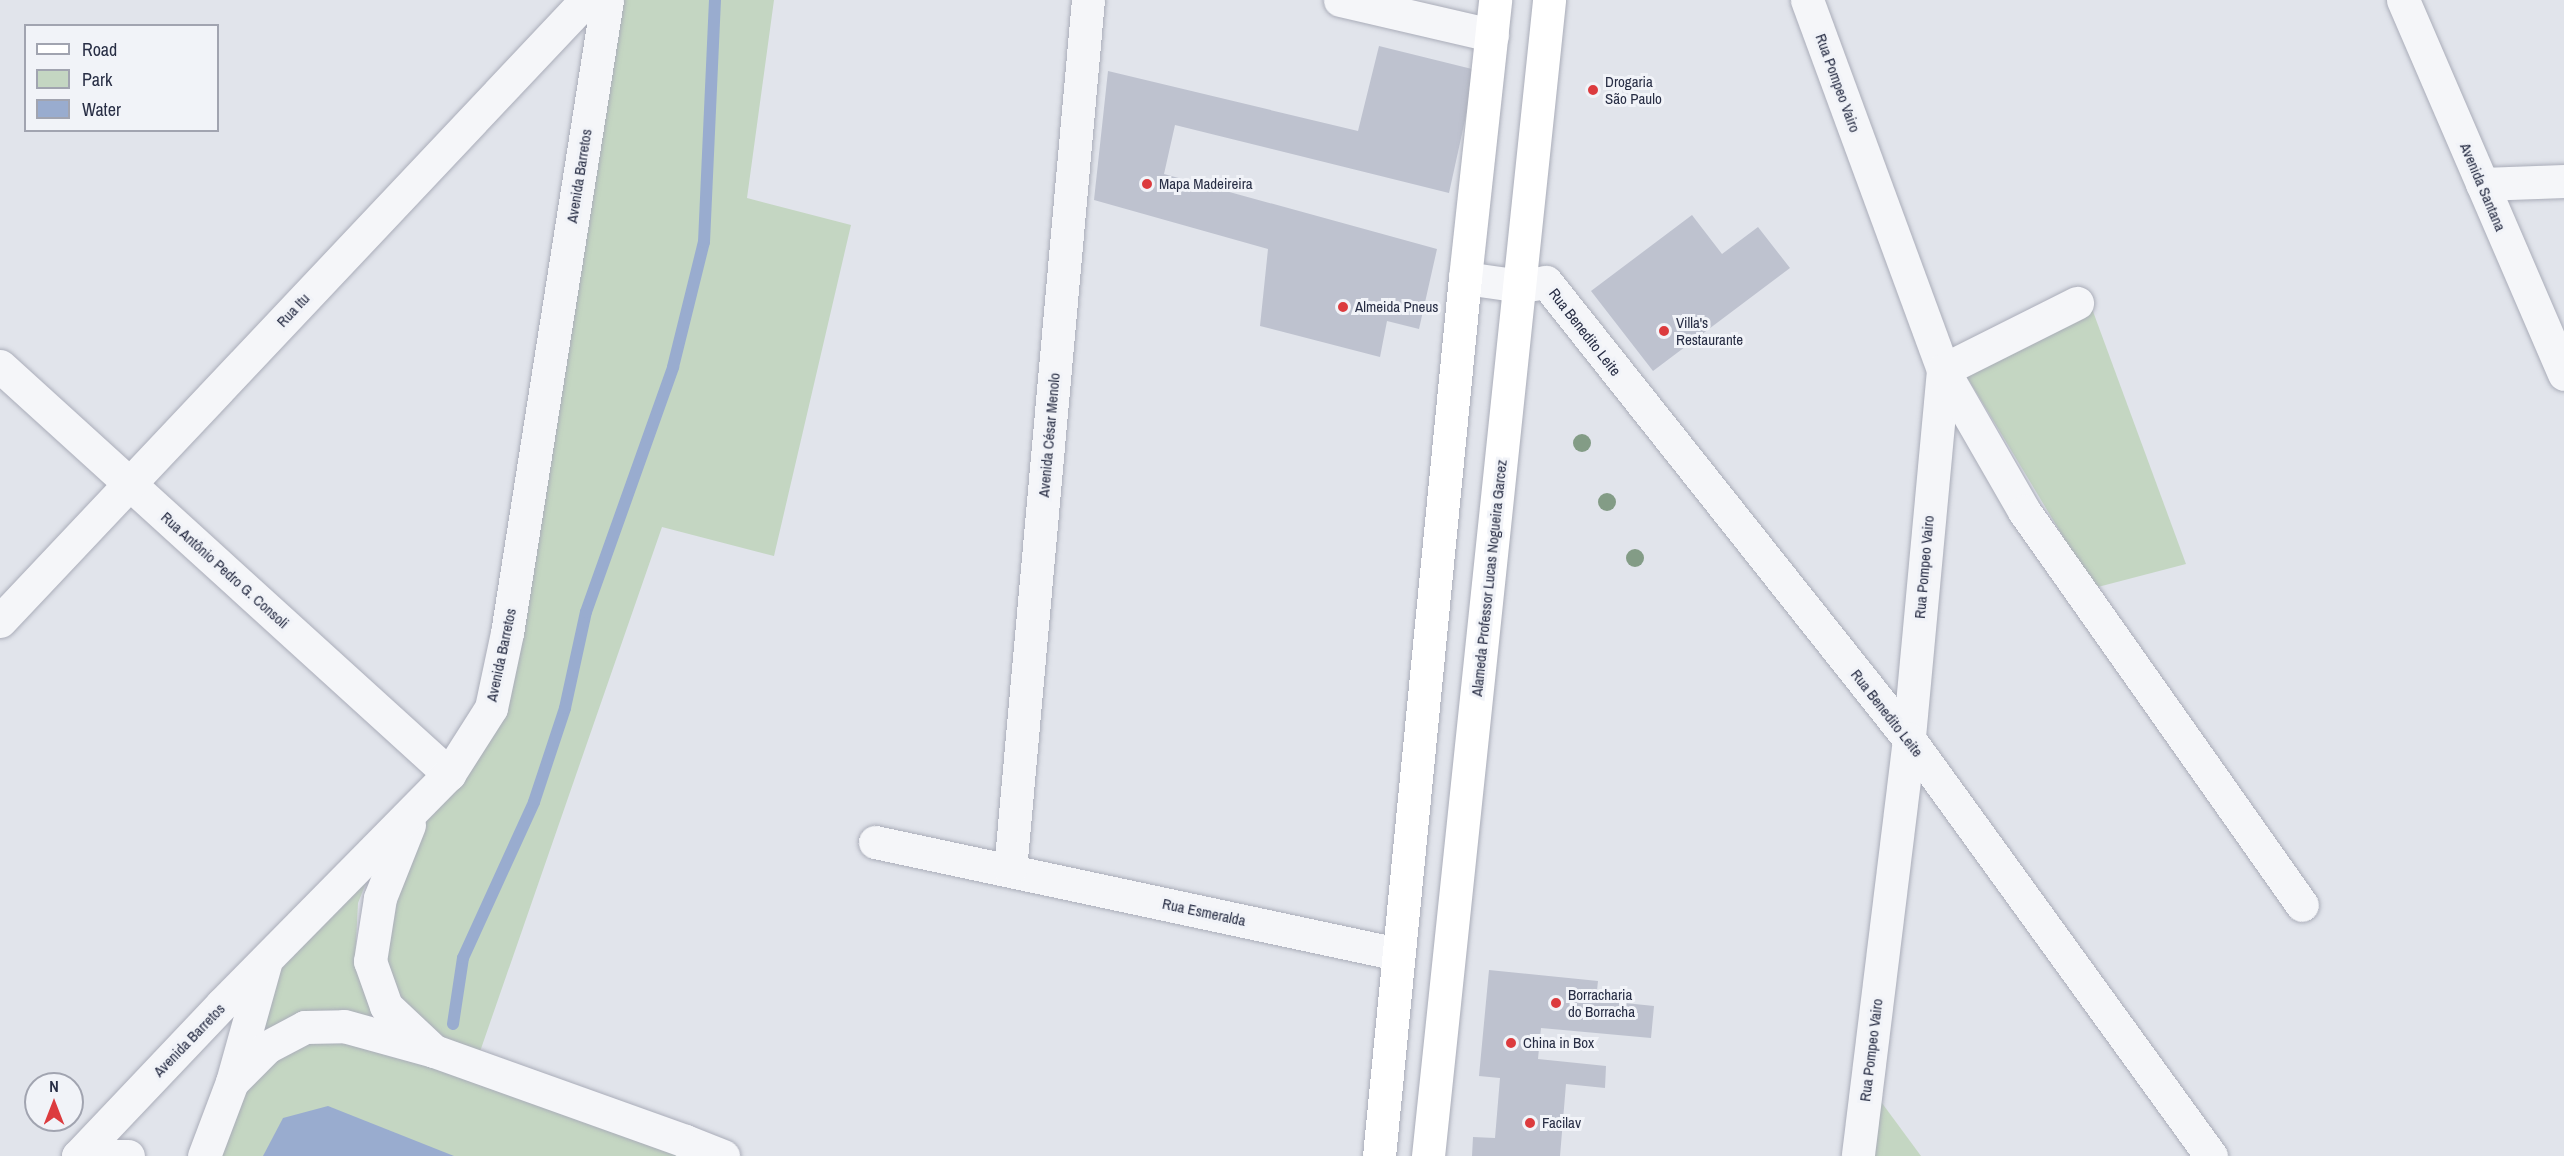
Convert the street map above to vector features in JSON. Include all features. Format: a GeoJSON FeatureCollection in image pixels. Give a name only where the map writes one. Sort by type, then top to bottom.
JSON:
{"type":"FeatureCollection","features":[{"type":"Feature","properties":{"kind":"main road"},"geometry":{"type":"LineString","coordinates":[[1379,1156],[1465,278],[1496,0]]}},
{"type":"Feature","properties":{"kind":"main road","name":"Alameda Professor Lucas Nogueira Garcez"},"geometry":{"type":"LineString","coordinates":[[1428,1156],[1534,284],[1526,235],[1549,0]]}},
{"type":"Feature","properties":{"kind":"street","name":"Rua Itu"},"geometry":{"type":"LineString","coordinates":[[0,621],[585,0]]}},
{"type":"Feature","properties":{"kind":"street","name":"Avenida Barretos"},"geometry":{"type":"LineString","coordinates":[[78,1156],[222,1004],[265,964],[449,774],[491,708],[507,633],[607,0]]}},
{"type":"Feature","properties":{"kind":"street","name":"Avenida César Menolo"},"geometry":{"type":"LineString","coordinates":[[1010,870],[1088,0]]}},
{"type":"Feature","properties":{"kind":"street"},"geometry":{"type":"LineString","coordinates":[[1340,0],[1492,34]]}},
{"type":"Feature","properties":{"kind":"street","name":"Rua Pompeo Vairo"},"geometry":{"type":"LineString","coordinates":[[1808,0],[1943,369],[1909,740],[1858,1156]]}},
{"type":"Feature","properties":{"kind":"street","name":"Avenida Santana"},"geometry":{"type":"LineString","coordinates":[[2403,0],[2564,374]]}},
{"type":"Feature","properties":{"kind":"street"},"geometry":{"type":"LineString","coordinates":[[2482,184],[2564,181]]}},
{"type":"Feature","properties":{"kind":"street"},"geometry":{"type":"LineString","coordinates":[[1465,278],[1534,284]]}},
{"type":"Feature","properties":{"kind":"street","name":"Rua Benedito Leite"},"geometry":{"type":"LineString","coordinates":[[1534,284],[1909,740],[2211,1156]]}},
{"type":"Feature","properties":{"kind":"street"},"geometry":{"type":"LineString","coordinates":[[2077,303],[1943,369],[2024,511],[2302,905]]}},
{"type":"Feature","properties":{"kind":"street","name":"Rua Antônio Pedro G. Consoli"},"geometry":{"type":"LineString","coordinates":[[0,366],[449,774]]}},
{"type":"Feature","properties":{"kind":"street"},"geometry":{"type":"LineString","coordinates":[[414,811],[380,898],[370,961],[386,1006],[434,1051]]}},
{"type":"Feature","properties":{"kind":"street","name":"Rua Esmeralda"},"geometry":{"type":"LineString","coordinates":[[875,842],[1398,954]]}},
{"type":"Feature","properties":{"kind":"street"},"geometry":{"type":"LineString","coordinates":[[204,1156],[232,1082],[265,964]]}},
{"type":"Feature","properties":{"kind":"street"},"geometry":{"type":"LineString","coordinates":[[232,1082],[267,1047],[295,1032],[305,1028],[344,1026],[434,1051],[693,1148],[723,1156]]}},
{"type":"Feature","properties":{"kind":"street","name":"Avenida Barretos"},"geometry":{"type":"LineString","coordinates":[[78,1156],[128,1156]]}},
{"type":"Feature","properties":{"kind":"green space"},"geometry":{"type":"Polygon","coordinates":[[[607,0],[774,0],[747,198],[851,225],[774,556],[662,527],[475,1066],[723,1156],[204,1156],[232,1082],[305,1027],[432,1050],[386,1006],[380,898],[491,708],[607,0]]]}},
{"type":"Feature","properties":{"kind":"green space"},"geometry":{"type":"Polygon","coordinates":[[[2091,306],[2186,564],[2094,588],[1967,377],[2091,306]]]}},
{"type":"Feature","properties":{"kind":"green space"},"geometry":{"type":"Polygon","coordinates":[[[377,855],[358,903],[355,961],[397,1031],[346,1021],[247,1059],[272,972],[377,855]]]}},
{"type":"Feature","properties":{"kind":"green space"},"geometry":{"type":"Polygon","coordinates":[[[1879,1099],[1921,1156],[1873,1156],[1879,1099]]]}},
{"type":"Feature","properties":{"kind":"water"},"geometry":{"type":"Polygon","coordinates":[[[328,1106],[454,1156],[263,1156],[283,1118],[328,1106]]]}},
{"type":"Feature","properties":{"kind":"building","name":"Mapa Madeireira"},"geometry":{"type":"Polygon","coordinates":[[[1379,46],[1476,70],[1449,193],[1175,125],[1164,174],[1437,249],[1419,329],[1387,321],[1380,357],[1260,326],[1268,249],[1094,200],[1108,71],[1358,131],[1379,46]]]}},
{"type":"Feature","properties":{"kind":"building","name":"Villa's Restaurante"},"geometry":{"type":"Polygon","coordinates":[[[1692,215],[1722,254],[1758,227],[1790,268],[1653,371],[1591,291],[1692,215]]]}},
{"type":"Feature","properties":{"kind":"building"},"geometry":{"type":"Polygon","coordinates":[[[1489,970],[1598,981],[1596,1000],[1654,1006],[1651,1038],[1541,1028],[1538,1059],[1606,1066],[1605,1088],[1566,1084],[1560,1156],[1472,1156],[1473,1137],[1495,1138],[1500,1078],[1479,1076],[1489,970]]]}},
{"type":"Feature","properties":{"kind":"waterway"},"geometry":{"type":"LineString","coordinates":[[453,1024],[463,958],[534,802],[565,708],[586,612],[673,367],[704,242],[715,0]]}},
{"type":"Feature","properties":{"kind":"place","name":"Drogaria São Paulo"},"geometry":{"type":"Point","coordinates":[1593,90]}},
{"type":"Feature","properties":{"kind":"place","name":"Mapa Madeireira"},"geometry":{"type":"Point","coordinates":[1147,184]}},
{"type":"Feature","properties":{"kind":"place","name":"Almeida Pneus"},"geometry":{"type":"Point","coordinates":[1343,307]}},
{"type":"Feature","properties":{"kind":"place","name":"Villa's Restaurante"},"geometry":{"type":"Point","coordinates":[1664,331]}},
{"type":"Feature","properties":{"kind":"place","name":"Borracharia do Borracha"},"geometry":{"type":"Point","coordinates":[1556,1003]}},
{"type":"Feature","properties":{"kind":"place","name":"China in Box"},"geometry":{"type":"Point","coordinates":[1511,1043]}},
{"type":"Feature","properties":{"kind":"place","name":"Facilav"},"geometry":{"type":"Point","coordinates":[1530,1123]}}]}
